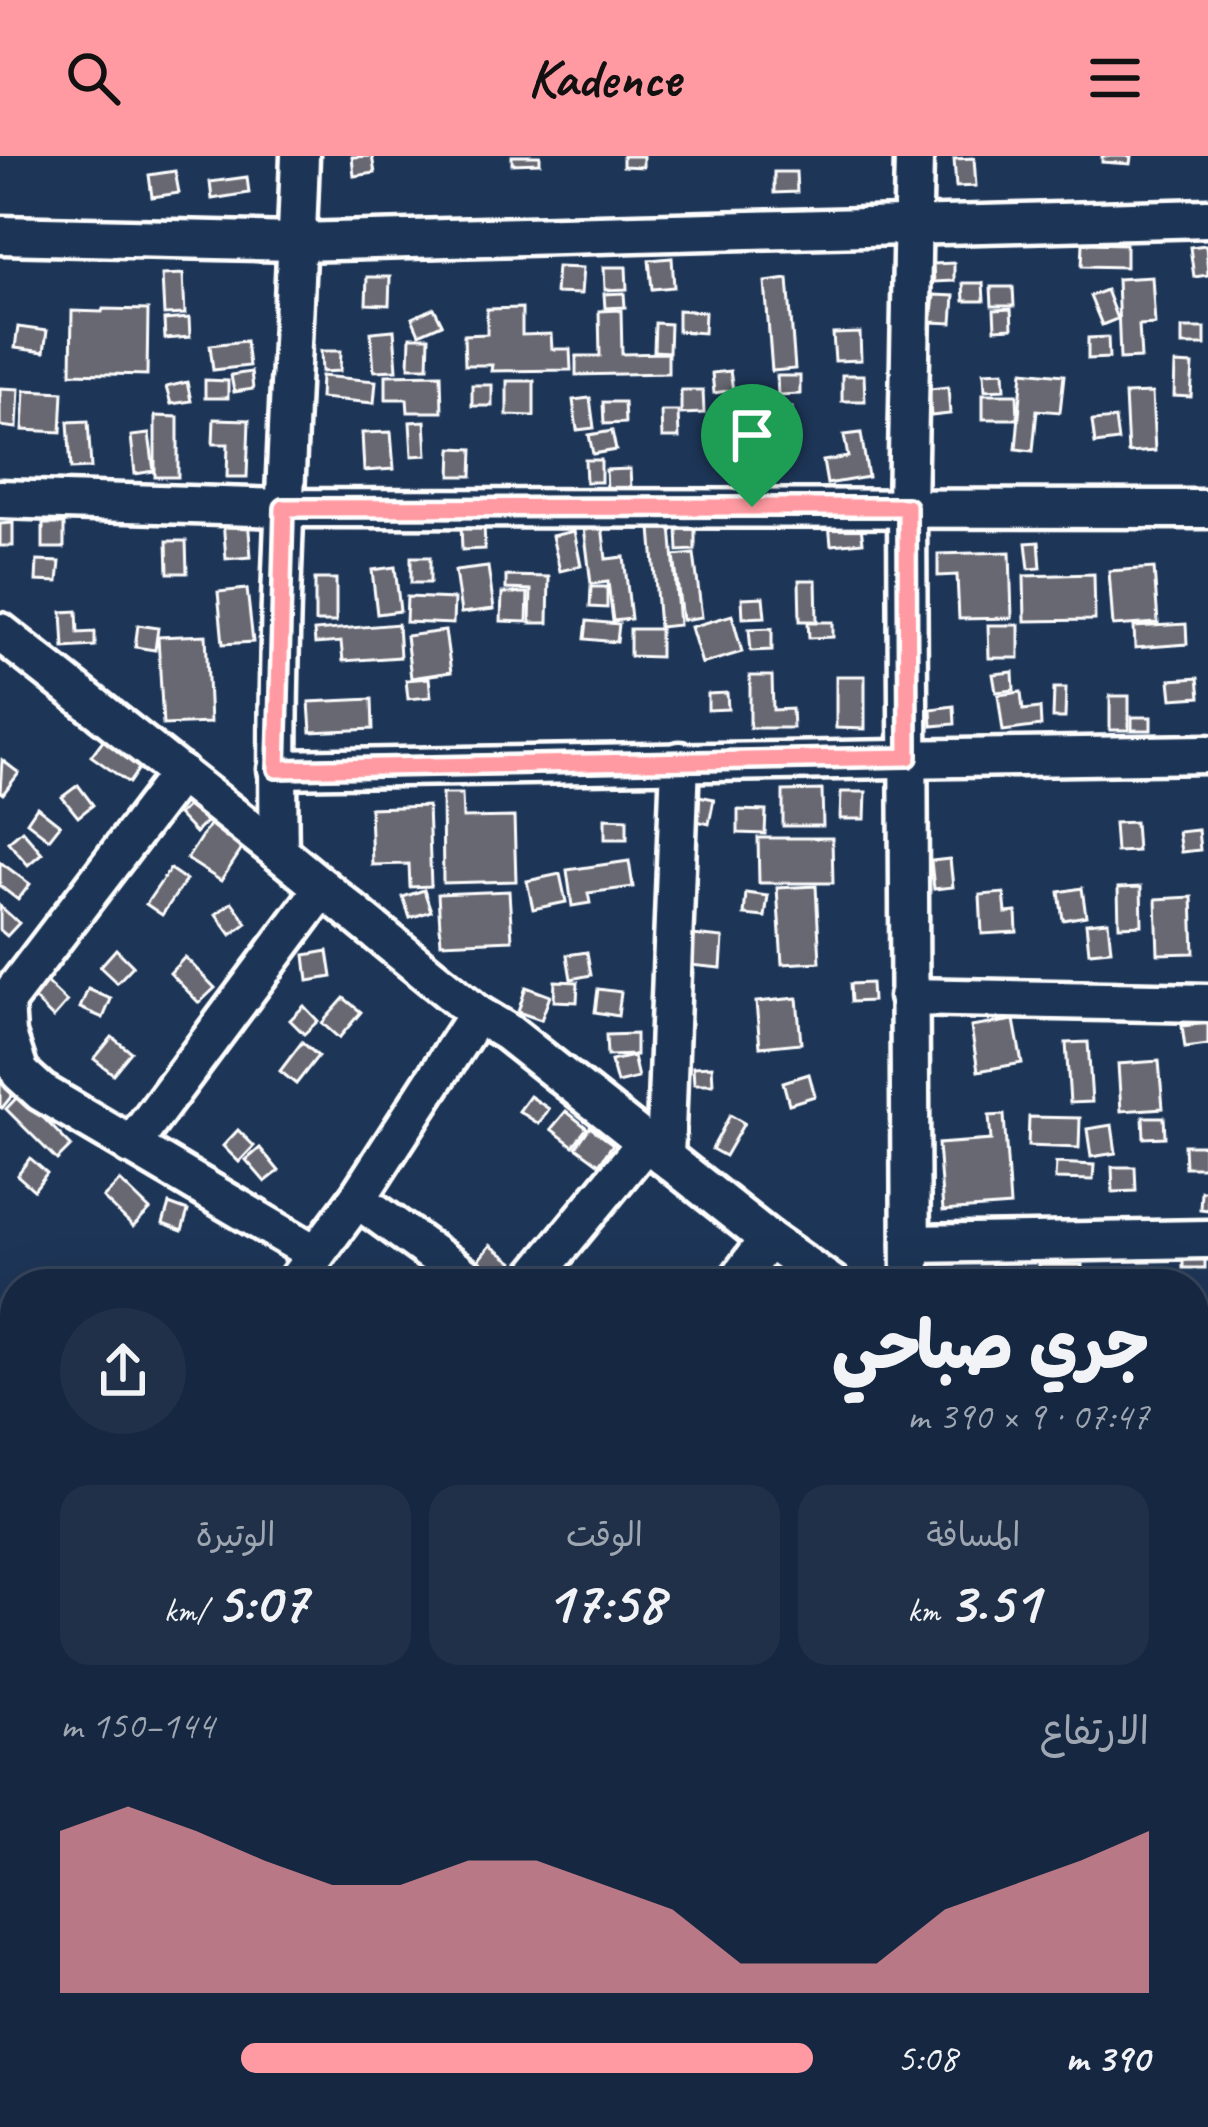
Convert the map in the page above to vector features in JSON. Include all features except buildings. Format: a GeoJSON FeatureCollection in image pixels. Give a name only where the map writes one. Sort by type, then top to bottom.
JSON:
{"type":"FeatureCollection","features":[{"type":"Feature","properties":{"kind":"street"},"geometry":{"type":"LineString","coordinates":[[279,852],[284,508],[300,156]]}},
{"type":"Feature","properties":{"kind":"street"},"geometry":{"type":"LineString","coordinates":[[911,1269],[907,507],[914,156]]}},
{"type":"Feature","properties":{"kind":"street"},"geometry":{"type":"LineString","coordinates":[[0,235],[297,242],[1208,218]]}},
{"type":"Feature","properties":{"kind":"street"},"geometry":{"type":"LineString","coordinates":[[0,499],[284,508],[1208,509]]}},
{"type":"Feature","properties":{"kind":"street"},"geometry":{"type":"LineString","coordinates":[[7,650],[180,773],[477,1013],[811,1269]]}},
{"type":"Feature","properties":{"kind":"street"},"geometry":{"type":"LineString","coordinates":[[277,769],[1208,754]]}},
{"type":"Feature","properties":{"kind":"street"},"geometry":{"type":"LineString","coordinates":[[543,1269],[655,1149],[680,761]]}},
{"type":"Feature","properties":{"kind":"street"},"geometry":{"type":"LineString","coordinates":[[180,773],[2,1004],[7,1034],[20,1073],[41,1092],[316,1254]]}},
{"type":"Feature","properties":{"kind":"street"},"geometry":{"type":"LineString","coordinates":[[131,1146],[323,888]]}},
{"type":"Feature","properties":{"kind":"street"},"geometry":{"type":"LineString","coordinates":[[908,997],[1208,1003]]}},
{"type":"Feature","properties":{"kind":"street"},"geometry":{"type":"LineString","coordinates":[[305,1269],[357,1199],[477,1013]]}},
{"type":"Feature","properties":{"kind":"street"},"geometry":{"type":"LineString","coordinates":[[357,1199],[455,1269]]}},
{"type":"Feature","properties":{"kind":"street"},"geometry":{"type":"LineString","coordinates":[[746,1269],[769,1239]]}},
{"type":"Feature","properties":{"kind":"street"},"geometry":{"type":"LineString","coordinates":[[911,1244],[1208,1239]]}},
{"type":"Feature","properties":{"kind":"route"},"geometry":{"type":"LineString","coordinates":[[752,507],[907,507],[908,757],[277,769],[284,508],[752,507]]}}]}
